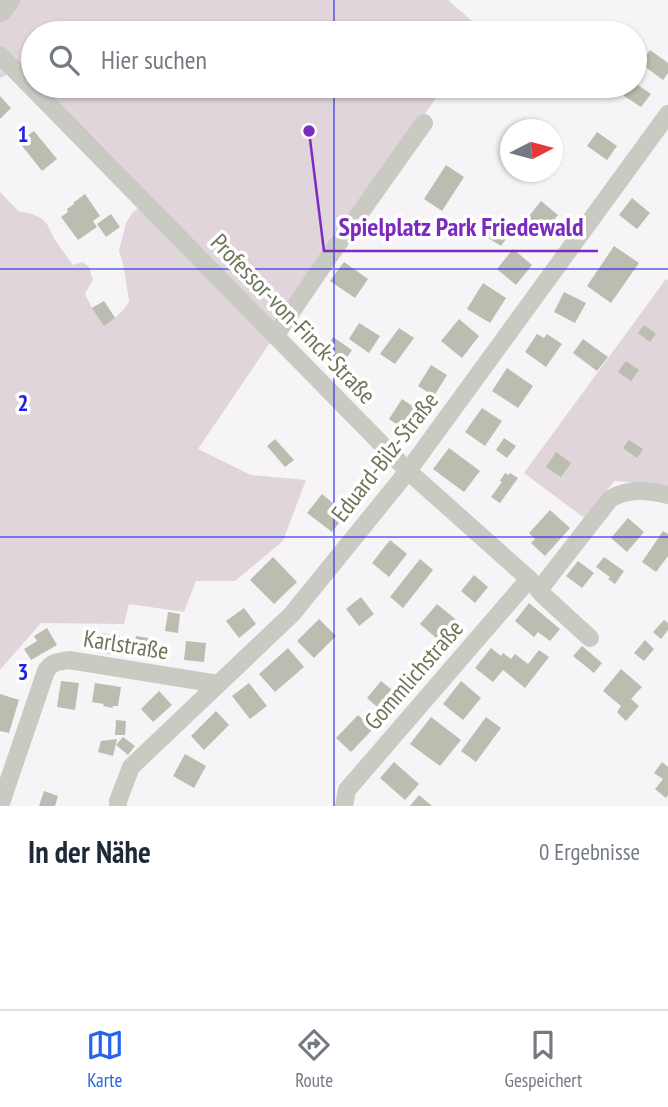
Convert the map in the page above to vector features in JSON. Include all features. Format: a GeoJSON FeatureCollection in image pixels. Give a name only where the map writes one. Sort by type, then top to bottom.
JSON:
{"type":"FeatureCollection","features":[{"type":"Feature","properties":{"kind":"street"},"geometry":{"type":"LineString","coordinates":[[0,12],[10,0]]}},
{"type":"Feature","properties":{"kind":"street","name":"Professor-von-Finck-Straße"},"geometry":{"type":"LineString","coordinates":[[0,55],[21,76]]}},
{"type":"Feature","properties":{"kind":"street","name":"Professor-von-Finck-Straße"},"geometry":{"type":"LineString","coordinates":[[42,98],[408,471],[590,638]]}},
{"type":"Feature","properties":{"kind":"street","name":"Eduard-Bilz-Straße"},"geometry":{"type":"LineString","coordinates":[[118,806],[131,767],[292,614],[408,471],[668,114]]}},
{"type":"Feature","properties":{"kind":"street"},"geometry":{"type":"LineString","coordinates":[[275,336],[424,123]]}},
{"type":"Feature","properties":{"kind":"street","name":"Gommlichstraße"},"geometry":{"type":"LineString","coordinates":[[344,806],[347,790],[610,499],[624,492],[634,491],[668,495]]}},
{"type":"Feature","properties":{"kind":"street","name":"Karlstraße"},"geometry":{"type":"LineString","coordinates":[[0,806],[46,671],[55,662],[69,660],[218,684]]}},
{"type":"Feature","properties":{"kind":"shaded area"},"geometry":{"type":"Polygon","coordinates":[[[10,0],[448,0],[472,21],[21,21],[21,80],[13,72],[0,78],[0,12],[10,0]]]}},
{"type":"Feature","properties":{"kind":"shaded area"},"geometry":{"type":"Polygon","coordinates":[[[38,98],[436,98],[198,449],[251,475],[306,480],[283,541],[235,581],[196,581],[184,612],[129,604],[124,624],[41,623],[0,670],[0,192],[18,211],[41,218],[47,224],[73,265],[83,262],[89,267],[93,280],[85,294],[92,308],[104,301],[115,318],[129,301],[119,251],[126,223],[132,213],[141,206],[38,98]]]}},
{"type":"Feature","properties":{"kind":"shaded area"},"geometry":{"type":"Polygon","coordinates":[[[666,279],[668,486],[615,481],[587,520],[524,473],[666,279]]]}},
{"type":"Feature","properties":{"kind":"building"},"geometry":{"type":"Polygon","coordinates":[[[650,50],[668,63],[668,73],[663,80],[647,68],[647,54],[650,50]]]}},
{"type":"Feature","properties":{"kind":"building"},"geometry":{"type":"Polygon","coordinates":[[[647,91],[651,94],[641,107],[627,98],[647,98],[647,91]]]}},
{"type":"Feature","properties":{"kind":"building"},"geometry":{"type":"Polygon","coordinates":[[[0,96],[11,108],[0,119],[0,96]]]}},
{"type":"Feature","properties":{"kind":"building"},"geometry":{"type":"Polygon","coordinates":[[[34,131],[57,159],[42,171],[19,142],[34,131]]]}},
{"type":"Feature","properties":{"kind":"building"},"geometry":{"type":"Polygon","coordinates":[[[597,132],[617,146],[607,160],[587,146],[597,132]]]}},
{"type":"Feature","properties":{"kind":"building"},"geometry":{"type":"Polygon","coordinates":[[[446,165],[464,177],[442,211],[424,199],[446,165]]]}},
{"type":"Feature","properties":{"kind":"building"},"geometry":{"type":"Polygon","coordinates":[[[85,194],[100,216],[93,221],[97,227],[78,240],[61,217],[85,194]]]}},
{"type":"Feature","properties":{"kind":"building"},"geometry":{"type":"Polygon","coordinates":[[[632,198],[650,213],[637,229],[619,215],[632,198]]]}},
{"type":"Feature","properties":{"kind":"building"},"geometry":{"type":"Polygon","coordinates":[[[541,201],[558,215],[543,233],[526,220],[541,201]]]}},
{"type":"Feature","properties":{"kind":"building"},"geometry":{"type":"Polygon","coordinates":[[[111,214],[120,227],[106,237],[97,224],[111,214]]]}},
{"type":"Feature","properties":{"kind":"building"},"geometry":{"type":"Polygon","coordinates":[[[493,224],[509,235],[501,246],[485,236],[493,224]]]}},
{"type":"Feature","properties":{"kind":"building"},"geometry":{"type":"Polygon","coordinates":[[[614,246],[639,263],[611,303],[587,286],[614,246]]]}},
{"type":"Feature","properties":{"kind":"building"},"geometry":{"type":"Polygon","coordinates":[[[513,249],[532,265],[516,285],[497,269],[513,249]]]}},
{"type":"Feature","properties":{"kind":"building"},"geometry":{"type":"Polygon","coordinates":[[[344,262],[368,279],[355,298],[330,281],[344,262]]]}},
{"type":"Feature","properties":{"kind":"building"},"geometry":{"type":"Polygon","coordinates":[[[483,283],[506,298],[490,323],[467,309],[483,283]]]}},
{"type":"Feature","properties":{"kind":"building"},"geometry":{"type":"Polygon","coordinates":[[[564,292],[586,303],[575,323],[554,312],[564,292]]]}},
{"type":"Feature","properties":{"kind":"building"},"geometry":{"type":"Polygon","coordinates":[[[104,301],[115,318],[104,326],[92,308],[104,301]]]}},
{"type":"Feature","properties":{"kind":"building"},"geometry":{"type":"Polygon","coordinates":[[[459,319],[479,336],[462,358],[441,341],[459,319]]]}},
{"type":"Feature","properties":{"kind":"building"},"geometry":{"type":"Polygon","coordinates":[[[359,323],[380,336],[369,353],[349,339],[359,323]]]}},
{"type":"Feature","properties":{"kind":"building"},"geometry":{"type":"Polygon","coordinates":[[[644,325],[656,334],[650,342],[638,333],[644,325]]]}},
{"type":"Feature","properties":{"kind":"building"},"geometry":{"type":"Polygon","coordinates":[[[399,328],[414,338],[395,364],[380,354],[399,328]]]}},
{"type":"Feature","properties":{"kind":"building"},"geometry":{"type":"Polygon","coordinates":[[[537,334],[544,338],[547,334],[562,344],[546,367],[525,352],[537,334]]]}},
{"type":"Feature","properties":{"kind":"building"},"geometry":{"type":"Polygon","coordinates":[[[333,337],[352,350],[340,367],[321,355],[333,337]]]}},
{"type":"Feature","properties":{"kind":"building"},"geometry":{"type":"Polygon","coordinates":[[[583,339],[608,357],[597,371],[573,353],[583,339]]]}},
{"type":"Feature","properties":{"kind":"building"},"geometry":{"type":"Polygon","coordinates":[[[626,361],[639,370],[631,381],[618,372],[626,361]]]}},
{"type":"Feature","properties":{"kind":"building"},"geometry":{"type":"Polygon","coordinates":[[[431,365],[447,375],[434,396],[418,386],[431,365]]]}},
{"type":"Feature","properties":{"kind":"building"},"geometry":{"type":"Polygon","coordinates":[[[507,368],[533,386],[518,408],[492,391],[507,368]]]}},
{"type":"Feature","properties":{"kind":"building"},"geometry":{"type":"Polygon","coordinates":[[[402,399],[424,414],[411,434],[389,419],[402,399]]]}},
{"type":"Feature","properties":{"kind":"building"},"geometry":{"type":"Polygon","coordinates":[[[482,408],[502,421],[485,446],[465,432],[482,408]]]}},
{"type":"Feature","properties":{"kind":"building"},"geometry":{"type":"Polygon","coordinates":[[[504,438],[516,446],[507,458],[496,450],[504,438]]]}},
{"type":"Feature","properties":{"kind":"building"},"geometry":{"type":"Polygon","coordinates":[[[275,439],[294,460],[285,467],[267,446],[275,439]]]}},
{"type":"Feature","properties":{"kind":"building"},"geometry":{"type":"Polygon","coordinates":[[[629,440],[643,449],[637,458],[623,448],[629,440]]]}},
{"type":"Feature","properties":{"kind":"building"},"geometry":{"type":"Polygon","coordinates":[[[449,448],[480,471],[464,492],[433,469],[449,448]]]}},
{"type":"Feature","properties":{"kind":"building"},"geometry":{"type":"Polygon","coordinates":[[[556,452],[571,463],[561,477],[546,467],[556,452]]]}},
{"type":"Feature","properties":{"kind":"building"},"geometry":{"type":"Polygon","coordinates":[[[505,473],[518,478],[500,503],[491,497],[505,473]]]}},
{"type":"Feature","properties":{"kind":"building"},"geometry":{"type":"Polygon","coordinates":[[[322,494],[346,514],[332,532],[307,513],[322,494]]]}},
{"type":"Feature","properties":{"kind":"building"},"geometry":{"type":"Polygon","coordinates":[[[550,510],[570,528],[545,556],[531,543],[535,539],[529,533],[550,510]]]}},
{"type":"Feature","properties":{"kind":"building"},"geometry":{"type":"Polygon","coordinates":[[[628,518],[644,532],[627,552],[611,538],[628,518]]]}},
{"type":"Feature","properties":{"kind":"building"},"geometry":{"type":"Polygon","coordinates":[[[663,531],[668,534],[668,556],[656,572],[642,562],[663,531]]]}},
{"type":"Feature","properties":{"kind":"building"},"geometry":{"type":"Polygon","coordinates":[[[390,540],[407,554],[389,577],[372,563],[390,540]]]}},
{"type":"Feature","properties":{"kind":"building"},"geometry":{"type":"Polygon","coordinates":[[[273,557],[297,582],[274,604],[250,580],[273,557]]]}},
{"type":"Feature","properties":{"kind":"building"},"geometry":{"type":"Polygon","coordinates":[[[604,557],[624,571],[615,584],[596,567],[604,557]]]}},
{"type":"Feature","properties":{"kind":"building"},"geometry":{"type":"Polygon","coordinates":[[[420,559],[433,570],[403,608],[390,597],[420,559]]]}},
{"type":"Feature","properties":{"kind":"building"},"geometry":{"type":"Polygon","coordinates":[[[578,561],[594,573],[582,588],[566,576],[578,561]]]}},
{"type":"Feature","properties":{"kind":"building"},"geometry":{"type":"Polygon","coordinates":[[[474,575],[488,587],[475,603],[461,591],[474,575]]]}},
{"type":"Feature","properties":{"kind":"building"},"geometry":{"type":"Polygon","coordinates":[[[361,597],[374,614],[359,626],[346,609],[361,597]]]}},
{"type":"Feature","properties":{"kind":"building"},"geometry":{"type":"Polygon","coordinates":[[[529,603],[560,629],[550,641],[538,632],[534,637],[515,621],[529,603]]]}},
{"type":"Feature","properties":{"kind":"building"},"geometry":{"type":"Polygon","coordinates":[[[437,604],[459,622],[442,643],[420,624],[437,604]]]}},
{"type":"Feature","properties":{"kind":"building"},"geometry":{"type":"Polygon","coordinates":[[[244,608],[256,624],[239,638],[226,621],[244,608]]]}},
{"type":"Feature","properties":{"kind":"building"},"geometry":{"type":"Polygon","coordinates":[[[168,612],[180,614],[178,633],[165,631],[168,612]]]}},
{"type":"Feature","properties":{"kind":"building"},"geometry":{"type":"Polygon","coordinates":[[[319,619],[336,636],[314,658],[297,641],[319,619]]]}},
{"type":"Feature","properties":{"kind":"building"},"geometry":{"type":"Polygon","coordinates":[[[664,620],[668,623],[668,630],[661,639],[653,632],[664,620]]]}},
{"type":"Feature","properties":{"kind":"building"},"geometry":{"type":"Polygon","coordinates":[[[47,628],[57,645],[31,660],[24,649],[37,641],[34,636],[47,628]]]}},
{"type":"Feature","properties":{"kind":"building"},"geometry":{"type":"Polygon","coordinates":[[[99,633],[120,636],[117,655],[96,652],[99,633]]]}},
{"type":"Feature","properties":{"kind":"building"},"geometry":{"type":"Polygon","coordinates":[[[136,636],[160,640],[157,659],[133,656],[136,636]]]}},
{"type":"Feature","properties":{"kind":"building"},"geometry":{"type":"Polygon","coordinates":[[[645,640],[654,649],[644,661],[634,653],[645,640]]]}},
{"type":"Feature","properties":{"kind":"building"},"geometry":{"type":"Polygon","coordinates":[[[186,641],[206,643],[204,662],[184,660],[186,641]]]}},
{"type":"Feature","properties":{"kind":"building"},"geometry":{"type":"Polygon","coordinates":[[[582,646],[602,663],[594,673],[573,656],[582,646]]]}},
{"type":"Feature","properties":{"kind":"building"},"geometry":{"type":"Polygon","coordinates":[[[288,648],[304,667],[275,692],[259,674],[288,648]]]}},
{"type":"Feature","properties":{"kind":"building"},"geometry":{"type":"Polygon","coordinates":[[[491,648],[501,656],[503,653],[511,659],[515,654],[528,664],[539,650],[549,657],[525,688],[503,670],[493,682],[475,668],[491,648]]]}},
{"type":"Feature","properties":{"kind":"building"},"geometry":{"type":"Polygon","coordinates":[[[621,669],[642,687],[631,699],[639,706],[626,721],[617,712],[621,706],[603,691],[621,669]]]}},
{"type":"Feature","properties":{"kind":"building"},"geometry":{"type":"Polygon","coordinates":[[[61,681],[79,683],[75,710],[57,707],[61,681]]]}},
{"type":"Feature","properties":{"kind":"building"},"geometry":{"type":"Polygon","coordinates":[[[381,681],[397,694],[382,711],[367,698],[381,681]]]}},
{"type":"Feature","properties":{"kind":"building"},"geometry":{"type":"Polygon","coordinates":[[[461,681],[481,698],[463,720],[443,704],[461,681]]]}},
{"type":"Feature","properties":{"kind":"building"},"geometry":{"type":"Polygon","coordinates":[[[95,683],[121,687],[118,706],[113,708],[92,702],[95,683]]]}},
{"type":"Feature","properties":{"kind":"building"},"geometry":{"type":"Polygon","coordinates":[[[249,683],[267,706],[250,719],[232,696],[249,683]]]}},
{"type":"Feature","properties":{"kind":"building"},"geometry":{"type":"Polygon","coordinates":[[[159,691],[172,705],[153,722],[141,709],[159,691]]]}},
{"type":"Feature","properties":{"kind":"building"},"geometry":{"type":"Polygon","coordinates":[[[0,694],[19,700],[9,733],[0,731],[0,694]]]}},
{"type":"Feature","properties":{"kind":"building"},"geometry":{"type":"Polygon","coordinates":[[[216,711],[229,725],[204,750],[191,736],[216,711]]]}},
{"type":"Feature","properties":{"kind":"building"},"geometry":{"type":"Polygon","coordinates":[[[358,715],[373,729],[351,752],[336,738],[358,715]]]}},
{"type":"Feature","properties":{"kind":"building"},"geometry":{"type":"Polygon","coordinates":[[[431,717],[461,740],[440,766],[410,744],[431,717]]]}},
{"type":"Feature","properties":{"kind":"building"},"geometry":{"type":"Polygon","coordinates":[[[486,717],[501,728],[476,762],[461,751],[486,717]]]}},
{"type":"Feature","properties":{"kind":"building"},"geometry":{"type":"Polygon","coordinates":[[[116,720],[126,721],[125,735],[115,735],[116,720]]]}},
{"type":"Feature","properties":{"kind":"building"},"geometry":{"type":"Polygon","coordinates":[[[123,737],[135,746],[128,755],[116,745],[123,737]]]}},
{"type":"Feature","properties":{"kind":"building"},"geometry":{"type":"Polygon","coordinates":[[[117,739],[113,756],[98,752],[101,741],[117,739]]]}},
{"type":"Feature","properties":{"kind":"building"},"geometry":{"type":"Polygon","coordinates":[[[185,754],[206,766],[194,788],[173,776],[185,754]]]}},
{"type":"Feature","properties":{"kind":"building"},"geometry":{"type":"Polygon","coordinates":[[[394,762],[419,784],[405,800],[380,778],[394,762]]]}},
{"type":"Feature","properties":{"kind":"building"},"geometry":{"type":"Polygon","coordinates":[[[662,762],[668,767],[666,798],[655,789],[663,779],[654,773],[662,762]]]}},
{"type":"Feature","properties":{"kind":"building"},"geometry":{"type":"Polygon","coordinates":[[[44,791],[58,796],[55,806],[39,806],[44,791]]]}},
{"type":"Feature","properties":{"kind":"building"},"geometry":{"type":"Polygon","coordinates":[[[419,795],[432,806],[410,806],[419,795]]]}},
{"type":"Feature","properties":{"kind":"place","name":"Spielplatz Park Friedewald"},"geometry":{"type":"Point","coordinates":[309,131]}}]}
